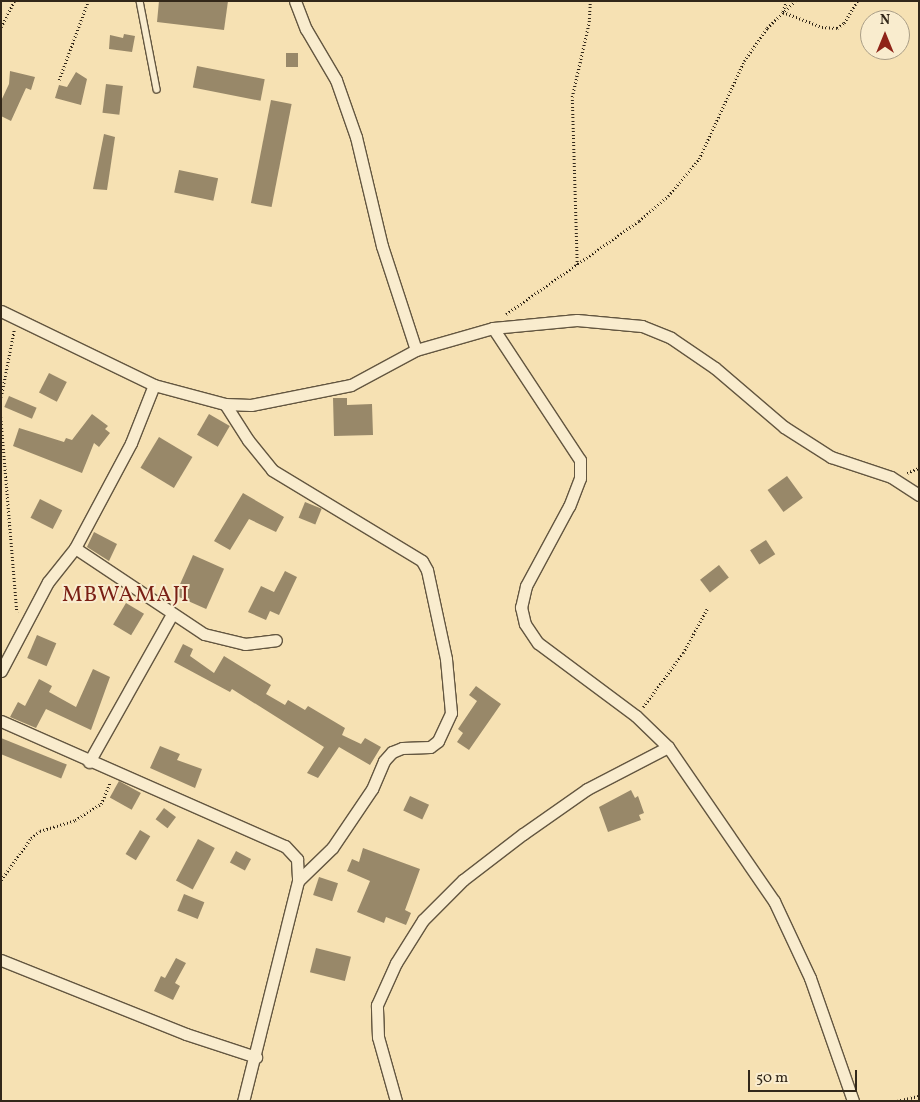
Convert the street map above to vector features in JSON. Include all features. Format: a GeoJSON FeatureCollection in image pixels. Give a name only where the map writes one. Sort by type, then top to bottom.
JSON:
{"type":"FeatureCollection","features":[{"type":"Feature","properties":{"kind":"street"},"geometry":{"type":"LineString","coordinates":[[295,1],[306,29],[336,80],[356,137],[382,246],[416,350]]}},
{"type":"Feature","properties":{"kind":"street"},"geometry":{"type":"LineString","coordinates":[[1,311],[154,385],[226,404],[251,405],[351,385],[416,350],[493,328],[577,320],[642,326],[671,338],[715,368],[784,427],[831,457],[891,477],[919,495]]}},
{"type":"Feature","properties":{"kind":"street"},"geometry":{"type":"LineString","coordinates":[[493,328],[580,460],[580,478],[569,506],[526,586],[521,607],[525,624],[538,643],[636,716],[668,747],[774,901],[810,978],[853,1101]]}},
{"type":"Feature","properties":{"kind":"street"},"geometry":{"type":"LineString","coordinates":[[1,671],[48,582],[75,548],[131,443],[154,385]]}},
{"type":"Feature","properties":{"kind":"street"},"geometry":{"type":"LineString","coordinates":[[226,404],[248,440],[272,470],[422,561],[428,570],[446,659],[451,713],[438,741],[430,747],[402,748],[392,752],[384,761],[372,789],[332,848],[298,881]]}},
{"type":"Feature","properties":{"kind":"street"},"geometry":{"type":"LineString","coordinates":[[75,548],[204,634],[226,642],[245,644],[276,640]]}},
{"type":"Feature","properties":{"kind":"street"},"geometry":{"type":"LineString","coordinates":[[89,762],[172,614]]}},
{"type":"Feature","properties":{"kind":"street"},"geometry":{"type":"LineString","coordinates":[[1,720],[89,762],[115,770],[285,846],[297,860],[298,881],[256,1057],[243,1101]]}},
{"type":"Feature","properties":{"kind":"street"},"geometry":{"type":"LineString","coordinates":[[396,1101],[378,1037],[377,1005],[396,963],[423,920],[463,880],[523,834],[587,789],[668,747]]}},
{"type":"Feature","properties":{"kind":"street"},"geometry":{"type":"LineString","coordinates":[[1,960],[186,1034],[256,1057]]}},
{"type":"Feature","properties":{"kind":"lane"},"geometry":{"type":"LineString","coordinates":[[140,1],[157,89]]}},
{"type":"Feature","properties":{"kind":"path"},"geometry":{"type":"LineString","coordinates":[[1,27],[14,1]]}},
{"type":"Feature","properties":{"kind":"path"},"geometry":{"type":"LineString","coordinates":[[59,80],[88,1]]}},
{"type":"Feature","properties":{"kind":"path"},"geometry":{"type":"LineString","coordinates":[[577,265],[572,97],[589,22],[590,1]]}},
{"type":"Feature","properties":{"kind":"path"},"geometry":{"type":"LineString","coordinates":[[783,12],[787,1]]}},
{"type":"Feature","properties":{"kind":"path"},"geometry":{"type":"LineString","coordinates":[[493,328],[507,312],[639,221],[668,196],[699,159],[744,61],[767,28],[795,1]]}},
{"type":"Feature","properties":{"kind":"path"},"geometry":{"type":"LineString","coordinates":[[783,12],[822,27],[836,28],[844,23],[857,1]]}},
{"type":"Feature","properties":{"kind":"path"},"geometry":{"type":"LineString","coordinates":[[1,397],[17,319]]}},
{"type":"Feature","properties":{"kind":"path"},"geometry":{"type":"LineString","coordinates":[[1,417],[19,635]]}},
{"type":"Feature","properties":{"kind":"path"},"geometry":{"type":"LineString","coordinates":[[636,716],[683,654],[708,607]]}},
{"type":"Feature","properties":{"kind":"path"},"geometry":{"type":"LineString","coordinates":[[1,880],[31,838],[40,831],[75,820],[101,804],[115,770]]}},
{"type":"Feature","properties":{"kind":"path"},"geometry":{"type":"LineString","coordinates":[[897,1101],[919,1096]]}},
{"type":"Feature","properties":{"kind":"building"},"geometry":{"type":"Polygon","coordinates":[[[159,1],[228,1],[224,30],[157,22],[159,1]]]}},
{"type":"Feature","properties":{"kind":"building"},"geometry":{"type":"Polygon","coordinates":[[[124,34],[135,36],[132,52],[109,49],[110,35],[123,38],[124,34]]]}},
{"type":"Feature","properties":{"kind":"building"},"geometry":{"type":"Polygon","coordinates":[[[286,53],[298,53],[298,67],[286,67],[286,53]]]}},
{"type":"Feature","properties":{"kind":"building"},"geometry":{"type":"Polygon","coordinates":[[[197,66],[265,79],[261,101],[193,88],[197,66]]]}},
{"type":"Feature","properties":{"kind":"building"},"geometry":{"type":"Polygon","coordinates":[[[10,71],[35,77],[31,90],[26,88],[11,121],[1,116],[1,101],[9,84],[10,71]]]}},
{"type":"Feature","properties":{"kind":"building"},"geometry":{"type":"Polygon","coordinates":[[[76,72],[87,79],[81,105],[55,98],[59,85],[67,87],[76,72]]]}},
{"type":"Feature","properties":{"kind":"building"},"geometry":{"type":"Polygon","coordinates":[[[106,84],[123,86],[119,115],[102,113],[106,84]]]}},
{"type":"Feature","properties":{"kind":"building"},"geometry":{"type":"Polygon","coordinates":[[[271,100],[292,104],[272,207],[251,203],[271,100]]]}},
{"type":"Feature","properties":{"kind":"building"},"geometry":{"type":"Polygon","coordinates":[[[104,134],[115,137],[107,190],[93,189],[104,134]]]}},
{"type":"Feature","properties":{"kind":"building"},"geometry":{"type":"Polygon","coordinates":[[[179,170],[218,178],[213,201],[174,192],[179,170]]]}},
{"type":"Feature","properties":{"kind":"building"},"geometry":{"type":"Polygon","coordinates":[[[49,373],[67,382],[57,402],[39,393],[49,373]]]}},
{"type":"Feature","properties":{"kind":"building"},"geometry":{"type":"Polygon","coordinates":[[[9,396],[37,408],[32,419],[4,407],[9,396]]]}},
{"type":"Feature","properties":{"kind":"building"},"geometry":{"type":"Polygon","coordinates":[[[333,398],[347,398],[347,405],[372,404],[373,435],[334,436],[333,398]]]}},
{"type":"Feature","properties":{"kind":"building"},"geometry":{"type":"Polygon","coordinates":[[[92,414],[108,426],[105,429],[110,433],[99,447],[94,443],[82,473],[13,446],[19,428],[64,442],[66,438],[72,440],[92,414]]]}},
{"type":"Feature","properties":{"kind":"building"},"geometry":{"type":"Polygon","coordinates":[[[209,414],[230,426],[218,447],[197,435],[209,414]]]}},
{"type":"Feature","properties":{"kind":"building"},"geometry":{"type":"Polygon","coordinates":[[[159,437],[192,457],[174,488],[140,468],[159,437]]]}},
{"type":"Feature","properties":{"kind":"building"},"geometry":{"type":"Polygon","coordinates":[[[787,476],[803,498],[783,512],[768,490],[787,476]]]}},
{"type":"Feature","properties":{"kind":"building"},"geometry":{"type":"Polygon","coordinates":[[[243,493],[284,517],[276,532],[249,519],[230,550],[214,541],[243,493]]]}},
{"type":"Feature","properties":{"kind":"building"},"geometry":{"type":"Polygon","coordinates":[[[40,499],[62,510],[53,529],[30,518],[40,499]]]}},
{"type":"Feature","properties":{"kind":"building"},"geometry":{"type":"Polygon","coordinates":[[[305,502],[322,509],[315,525],[299,518],[305,502]]]}},
{"type":"Feature","properties":{"kind":"building"},"geometry":{"type":"Polygon","coordinates":[[[94,532],[117,544],[109,561],[87,547],[94,532]]]}},
{"type":"Feature","properties":{"kind":"building"},"geometry":{"type":"Polygon","coordinates":[[[766,540],[775,554],[759,565],[750,550],[766,540]]]}},
{"type":"Feature","properties":{"kind":"building"},"geometry":{"type":"Polygon","coordinates":[[[193,555],[224,569],[206,609],[175,595],[193,555]]]}},
{"type":"Feature","properties":{"kind":"building"},"geometry":{"type":"Polygon","coordinates":[[[719,565],[729,578],[710,592],[700,580],[719,565]]]}},
{"type":"Feature","properties":{"kind":"building"},"geometry":{"type":"Polygon","coordinates":[[[285,571],[297,577],[279,615],[270,611],[266,620],[248,612],[261,586],[274,592],[285,571]]]}},
{"type":"Feature","properties":{"kind":"building"},"geometry":{"type":"Polygon","coordinates":[[[126,603],[144,614],[131,635],[113,624],[126,603]]]}},
{"type":"Feature","properties":{"kind":"building"},"geometry":{"type":"Polygon","coordinates":[[[37,635],[56,643],[47,666],[27,658],[37,635]]]}},
{"type":"Feature","properties":{"kind":"building"},"geometry":{"type":"Polygon","coordinates":[[[183,644],[193,649],[190,656],[214,673],[224,656],[271,685],[266,694],[285,705],[288,700],[305,710],[308,706],[345,728],[342,735],[361,744],[365,738],[381,747],[370,765],[339,747],[318,778],[307,773],[324,747],[232,689],[230,692],[174,662],[183,644]]]}},
{"type":"Feature","properties":{"kind":"building"},"geometry":{"type":"Polygon","coordinates":[[[93,669],[110,677],[91,730],[46,709],[36,728],[10,717],[18,702],[25,706],[39,679],[52,686],[49,692],[76,707],[93,669]]]}},
{"type":"Feature","properties":{"kind":"building"},"geometry":{"type":"Polygon","coordinates":[[[476,686],[501,704],[469,750],[457,742],[463,733],[458,729],[477,701],[469,695],[476,686]]]}},
{"type":"Feature","properties":{"kind":"building"},"geometry":{"type":"Polygon","coordinates":[[[1,738],[67,765],[61,779],[1,754],[1,738]]]}},
{"type":"Feature","properties":{"kind":"building"},"geometry":{"type":"Polygon","coordinates":[[[160,746],[180,754],[177,760],[202,769],[195,788],[150,768],[160,746]]]}},
{"type":"Feature","properties":{"kind":"building"},"geometry":{"type":"Polygon","coordinates":[[[119,781],[141,793],[132,810],[110,798],[119,781]]]}},
{"type":"Feature","properties":{"kind":"building"},"geometry":{"type":"Polygon","coordinates":[[[631,790],[635,798],[638,796],[644,813],[639,815],[641,820],[608,832],[599,807],[631,790]]]}},
{"type":"Feature","properties":{"kind":"building"},"geometry":{"type":"Polygon","coordinates":[[[410,796],[429,805],[422,819],[403,811],[410,796]]]}},
{"type":"Feature","properties":{"kind":"building"},"geometry":{"type":"Polygon","coordinates":[[[164,808],[176,817],[168,828],[156,819],[164,808]]]}},
{"type":"Feature","properties":{"kind":"building"},"geometry":{"type":"Polygon","coordinates":[[[140,830],[150,836],[136,860],[126,854],[140,830]]]}},
{"type":"Feature","properties":{"kind":"building"},"geometry":{"type":"Polygon","coordinates":[[[198,839],[215,848],[193,889],[176,880],[198,839]]]}},
{"type":"Feature","properties":{"kind":"building"},"geometry":{"type":"Polygon","coordinates":[[[363,848],[420,869],[405,910],[411,913],[406,925],[386,917],[384,923],[357,912],[370,881],[347,871],[352,859],[359,862],[363,848]]]}},
{"type":"Feature","properties":{"kind":"building"},"geometry":{"type":"Polygon","coordinates":[[[236,851],[251,859],[245,870],[230,862],[236,851]]]}},
{"type":"Feature","properties":{"kind":"building"},"geometry":{"type":"Polygon","coordinates":[[[319,877],[338,883],[332,901],[313,895],[319,877]]]}},
{"type":"Feature","properties":{"kind":"building"},"geometry":{"type":"Polygon","coordinates":[[[184,894],[204,902],[198,919],[177,911],[184,894]]]}},
{"type":"Feature","properties":{"kind":"building"},"geometry":{"type":"Polygon","coordinates":[[[316,948],[351,957],[345,981],[310,972],[316,948]]]}},
{"type":"Feature","properties":{"kind":"building"},"geometry":{"type":"Polygon","coordinates":[[[176,958],[186,963],[175,983],[180,986],[173,1000],[154,991],[161,976],[165,978],[176,958]]]}},
{"type":"Feature","properties":{"kind":"district","name":"MBWAMAJI"},"geometry":{"type":"Point","coordinates":[126,596]}}]}
